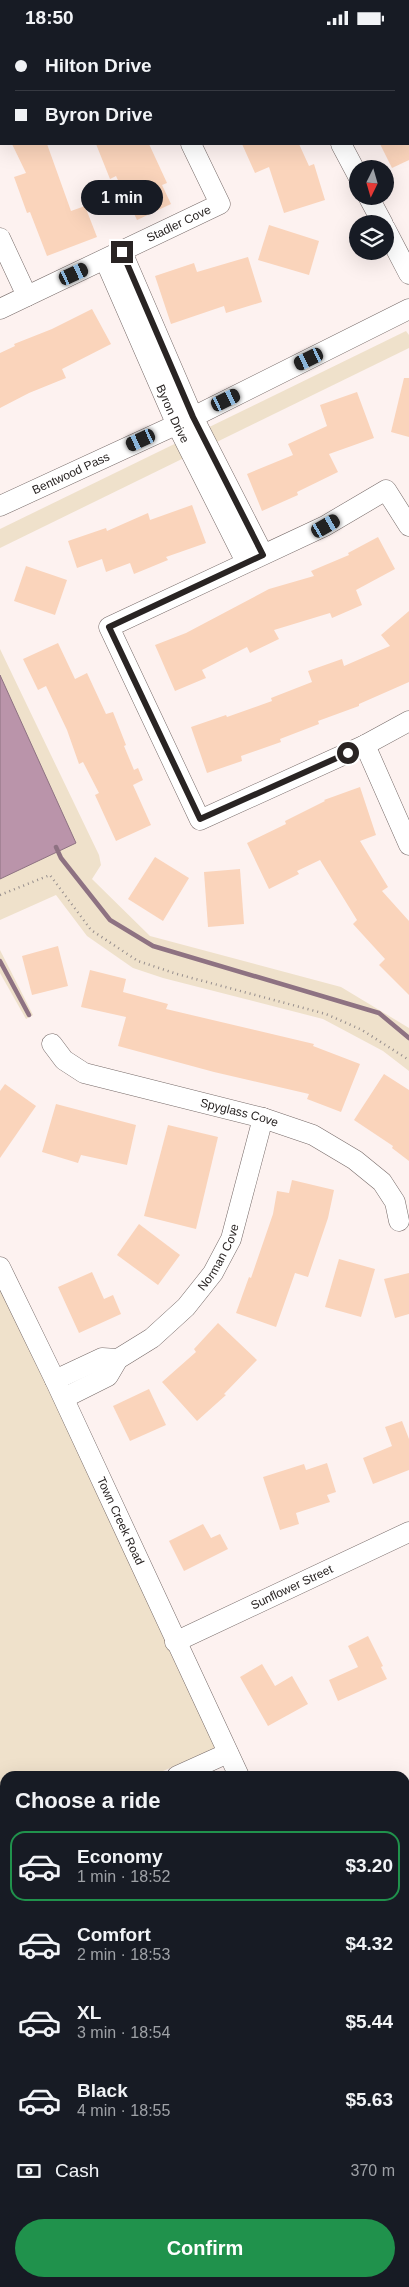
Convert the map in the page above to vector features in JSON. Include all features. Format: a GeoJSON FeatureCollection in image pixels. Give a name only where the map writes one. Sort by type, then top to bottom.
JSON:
{"type":"FeatureCollection","features":[{"type":"Feature","properties":{"kind":"street","name":"Stadler Cove"},"geometry":{"type":"LineString","coordinates":[[0,309],[220,204],[192,145]]}},
{"type":"Feature","properties":{"kind":"street"},"geometry":{"type":"LineString","coordinates":[[342,145],[350,160]]}},
{"type":"Feature","properties":{"kind":"street"},"geometry":{"type":"LineString","coordinates":[[0,237],[27,296]]}},
{"type":"Feature","properties":{"kind":"street"},"geometry":{"type":"LineString","coordinates":[[394,245],[409,274]]}},
{"type":"Feature","properties":{"kind":"street","name":"Byron Drive"},"geometry":{"type":"LineString","coordinates":[[114,256],[184,420],[255,558]]}},
{"type":"Feature","properties":{"kind":"street","name":"Bentwood Pass"},"geometry":{"type":"LineString","coordinates":[[0,506],[184,420],[409,309]]}},
{"type":"Feature","properties":{"kind":"street"},"geometry":{"type":"LineString","coordinates":[[409,526],[386,490],[326,526],[109,627],[200,819],[365,745],[409,721]]}},
{"type":"Feature","properties":{"kind":"street"},"geometry":{"type":"LineString","coordinates":[[365,745],[409,845]]}},
{"type":"Feature","properties":{"kind":"street","name":"Spyglass Cove"},"geometry":{"type":"LineString","coordinates":[[52,1044],[64,1060],[84,1073],[263,1118],[313,1135],[355,1160],[382,1182],[395,1202],[399,1221]]}},
{"type":"Feature","properties":{"kind":"street","name":"Norman Cove"},"geometry":{"type":"LineString","coordinates":[[64,1398],[108,1376],[118,1359],[152,1338],[186,1307],[213,1273],[231,1239],[263,1118]]}},
{"type":"Feature","properties":{"kind":"street","name":"Town Creek Road"},"geometry":{"type":"LineString","coordinates":[[0,1267],[64,1398],[175,1642],[237,1771]]}},
{"type":"Feature","properties":{"kind":"street","name":"Norman Cove"},"geometry":{"type":"LineString","coordinates":[[55,1380],[102,1358],[118,1359]]}},
{"type":"Feature","properties":{"kind":"street","name":"Sunflower Street"},"geometry":{"type":"LineString","coordinates":[[175,1642],[409,1532]]}},
{"type":"Feature","properties":{"kind":"street"},"geometry":{"type":"LineString","coordinates":[[188,1771],[228,1753]]}},
{"type":"Feature","properties":{"kind":"path"},"geometry":{"type":"LineString","coordinates":[[0,895],[50,875],[91,930],[138,961],[177,974],[326,1014],[362,1030],[409,1061]]}},
{"type":"Feature","properties":{"kind":"shaded area"},"geometry":{"type":"Polygon","coordinates":[[[406,331],[409,335],[409,348],[0,548],[0,529],[406,331]]]}},
{"type":"Feature","properties":{"kind":"shaded area"},"geometry":{"type":"Polygon","coordinates":[[[0,649],[99,855],[101,865],[92,879],[150,936],[341,987],[409,1028],[409,1071],[383,1051],[323,1019],[163,978],[133,968],[87,936],[56,895],[0,920],[0,649]]]}},
{"type":"Feature","properties":{"kind":"shaded area"},"geometry":{"type":"Polygon","coordinates":[[[0,675],[76,843],[0,879],[0,675]]]}},
{"type":"Feature","properties":{"kind":"shaded area"},"geometry":{"type":"Polygon","coordinates":[[[0,950],[33,1015],[26,1019],[0,973],[0,950]]]}},
{"type":"Feature","properties":{"kind":"shaded area"},"geometry":{"type":"Polygon","coordinates":[[[0,1283],[224,1744],[163,1771],[0,1771],[0,1283]]]}},
{"type":"Feature","properties":{"kind":"building"},"geometry":{"type":"Polygon","coordinates":[[[12,145],[47,145],[71,211],[85,206],[97,237],[47,256],[30,212],[27,213],[14,177],[26,173],[12,145]]]}},
{"type":"Feature","properties":{"kind":"building"},"geometry":{"type":"Polygon","coordinates":[[[96,145],[149,145],[167,183],[162,185],[171,204],[137,220],[116,176],[110,179],[96,145]]]}},
{"type":"Feature","properties":{"kind":"building"},"geometry":{"type":"Polygon","coordinates":[[[242,145],[299,145],[309,166],[314,164],[325,200],[284,213],[269,167],[255,173],[242,145]]]}},
{"type":"Feature","properties":{"kind":"building"},"geometry":{"type":"Polygon","coordinates":[[[380,145],[409,145],[409,160],[394,167],[394,160],[388,160],[380,145]]]}},
{"type":"Feature","properties":{"kind":"building"},"geometry":{"type":"Polygon","coordinates":[[[269,225],[319,241],[309,275],[258,260],[269,225]]]}},
{"type":"Feature","properties":{"kind":"building"},"geometry":{"type":"Polygon","coordinates":[[[248,257],[262,302],[226,313],[224,306],[171,324],[155,276],[194,263],[197,272],[248,257]]]}},
{"type":"Feature","properties":{"kind":"building"},"geometry":{"type":"Polygon","coordinates":[[[92,309],[111,344],[62,369],[66,378],[29,393],[0,408],[0,353],[15,346],[14,344],[52,329],[92,309]]]}},
{"type":"Feature","properties":{"kind":"building"},"geometry":{"type":"Polygon","coordinates":[[[404,378],[409,378],[409,437],[391,432],[404,378]]]}},
{"type":"Feature","properties":{"kind":"building"},"geometry":{"type":"Polygon","coordinates":[[[357,392],[374,438],[329,454],[338,472],[297,492],[298,495],[262,511],[247,474],[293,455],[288,444],[327,426],[320,405],[357,392]]]}},
{"type":"Feature","properties":{"kind":"building"},"geometry":{"type":"Polygon","coordinates":[[[192,505],[206,543],[166,557],[168,560],[134,574],[130,563],[106,572],[102,559],[77,568],[68,541],[106,528],[107,531],[148,513],[150,520],[192,505]]]}},
{"type":"Feature","properties":{"kind":"building"},"geometry":{"type":"Polygon","coordinates":[[[378,537],[395,569],[356,590],[362,605],[332,618],[330,613],[274,630],[279,639],[250,653],[247,647],[202,670],[206,678],[175,691],[155,645],[186,633],[269,589],[314,576],[311,571],[349,555],[348,553],[378,537]]]}},
{"type":"Feature","properties":{"kind":"building"},"geometry":{"type":"Polygon","coordinates":[[[26,566],[67,580],[55,615],[14,601],[26,566]]]}},
{"type":"Feature","properties":{"kind":"building"},"geometry":{"type":"Polygon","coordinates":[[[409,611],[409,682],[359,704],[359,706],[318,721],[319,724],[280,739],[281,742],[241,756],[242,761],[207,773],[191,727],[272,701],[271,698],[312,682],[308,671],[342,659],[344,666],[390,646],[381,635],[409,611]]]}},
{"type":"Feature","properties":{"kind":"building"},"geometry":{"type":"Polygon","coordinates":[[[58,643],[75,679],[87,673],[106,714],[113,712],[134,770],[138,768],[143,780],[133,785],[151,825],[116,841],[95,795],[99,793],[83,762],[79,764],[67,730],[46,686],[38,690],[23,659],[58,643]]]}},
{"type":"Feature","properties":{"kind":"building"},"geometry":{"type":"Polygon","coordinates":[[[360,787],[376,835],[360,841],[388,887],[382,891],[409,921],[409,995],[379,965],[385,959],[353,924],[357,920],[320,860],[297,871],[299,874],[269,889],[247,843],[286,824],[285,821],[324,800],[360,787]]]}},
{"type":"Feature","properties":{"kind":"building"},"geometry":{"type":"Polygon","coordinates":[[[155,857],[189,878],[163,921],[128,899],[155,857]]]}},
{"type":"Feature","properties":{"kind":"building"},"geometry":{"type":"Polygon","coordinates":[[[240,869],[244,924],[208,927],[204,872],[240,869]]]}},
{"type":"Feature","properties":{"kind":"building"},"geometry":{"type":"Polygon","coordinates":[[[58,946],[68,986],[32,995],[22,956],[58,946]]]}},
{"type":"Feature","properties":{"kind":"building"},"geometry":{"type":"Polygon","coordinates":[[[90,970],[126,979],[123,992],[168,1004],[166,1009],[314,1044],[313,1046],[360,1064],[341,1112],[307,1099],[309,1094],[214,1072],[118,1046],[126,1017],[81,1007],[90,970]]]}},
{"type":"Feature","properties":{"kind":"building"},"geometry":{"type":"Polygon","coordinates":[[[384,1074],[409,1090],[409,1161],[392,1148],[393,1146],[354,1120],[384,1074]]]}},
{"type":"Feature","properties":{"kind":"building"},"geometry":{"type":"Polygon","coordinates":[[[5,1084],[36,1106],[0,1158],[0,1091],[5,1084]]]}},
{"type":"Feature","properties":{"kind":"building"},"geometry":{"type":"Polygon","coordinates":[[[56,1104],[136,1125],[127,1165],[81,1155],[78,1163],[42,1152],[56,1104]]]}},
{"type":"Feature","properties":{"kind":"building"},"geometry":{"type":"Polygon","coordinates":[[[168,1125],[218,1137],[196,1229],[144,1216],[168,1125]]]}},
{"type":"Feature","properties":{"kind":"building"},"geometry":{"type":"Polygon","coordinates":[[[292,1180],[334,1190],[328,1218],[308,1277],[295,1273],[276,1327],[236,1313],[249,1277],[251,1278],[273,1214],[277,1191],[289,1193],[292,1180]]]}},
{"type":"Feature","properties":{"kind":"building"},"geometry":{"type":"Polygon","coordinates":[[[139,1224],[180,1255],[158,1285],[117,1255],[139,1224]]]}},
{"type":"Feature","properties":{"kind":"building"},"geometry":{"type":"Polygon","coordinates":[[[339,1259],[375,1269],[361,1317],[325,1307],[339,1259]]]}},
{"type":"Feature","properties":{"kind":"building"},"geometry":{"type":"Polygon","coordinates":[[[92,1272],[104,1299],[113,1295],[121,1314],[79,1333],[58,1287],[92,1272]]]}},
{"type":"Feature","properties":{"kind":"building"},"geometry":{"type":"Polygon","coordinates":[[[409,1273],[409,1314],[395,1318],[384,1279],[409,1273]]]}},
{"type":"Feature","properties":{"kind":"building"},"geometry":{"type":"Polygon","coordinates":[[[218,1323],[257,1360],[224,1394],[226,1395],[197,1421],[162,1382],[196,1352],[194,1349],[218,1323]]]}},
{"type":"Feature","properties":{"kind":"building"},"geometry":{"type":"Polygon","coordinates":[[[149,1389],[166,1425],[130,1441],[113,1406],[149,1389]]]}},
{"type":"Feature","properties":{"kind":"building"},"geometry":{"type":"Polygon","coordinates":[[[402,1421],[409,1439],[409,1470],[373,1484],[363,1458],[392,1446],[385,1427],[402,1421]]]}},
{"type":"Feature","properties":{"kind":"building"},"geometry":{"type":"Polygon","coordinates":[[[327,1463],[336,1492],[327,1495],[330,1502],[296,1513],[299,1524],[280,1530],[263,1477],[304,1464],[306,1470],[327,1463]]]}},
{"type":"Feature","properties":{"kind":"building"},"geometry":{"type":"Polygon","coordinates":[[[203,1524],[211,1538],[220,1534],[228,1549],[184,1571],[169,1541],[203,1524]]]}},
{"type":"Feature","properties":{"kind":"building"},"geometry":{"type":"Polygon","coordinates":[[[368,1636],[383,1666],[381,1667],[387,1679],[338,1701],[329,1680],[358,1667],[348,1646],[368,1636]]]}},
{"type":"Feature","properties":{"kind":"building"},"geometry":{"type":"Polygon","coordinates":[[[262,1664],[275,1686],[292,1676],[308,1704],[268,1726],[240,1677],[262,1664]]]}},
{"type":"Feature","properties":{"kind":"waterway"},"geometry":{"type":"LineString","coordinates":[[56,847],[61,858],[110,920],[153,946],[379,1013],[409,1038]]}},
{"type":"Feature","properties":{"kind":"waterway"},"geometry":{"type":"LineString","coordinates":[[0,961],[29,1015]]}},
{"type":"Feature","properties":{"kind":"route"},"geometry":{"type":"LineString","coordinates":[[122,252],[193,417],[263,555],[109,627],[200,819],[348,753]]}}]}
